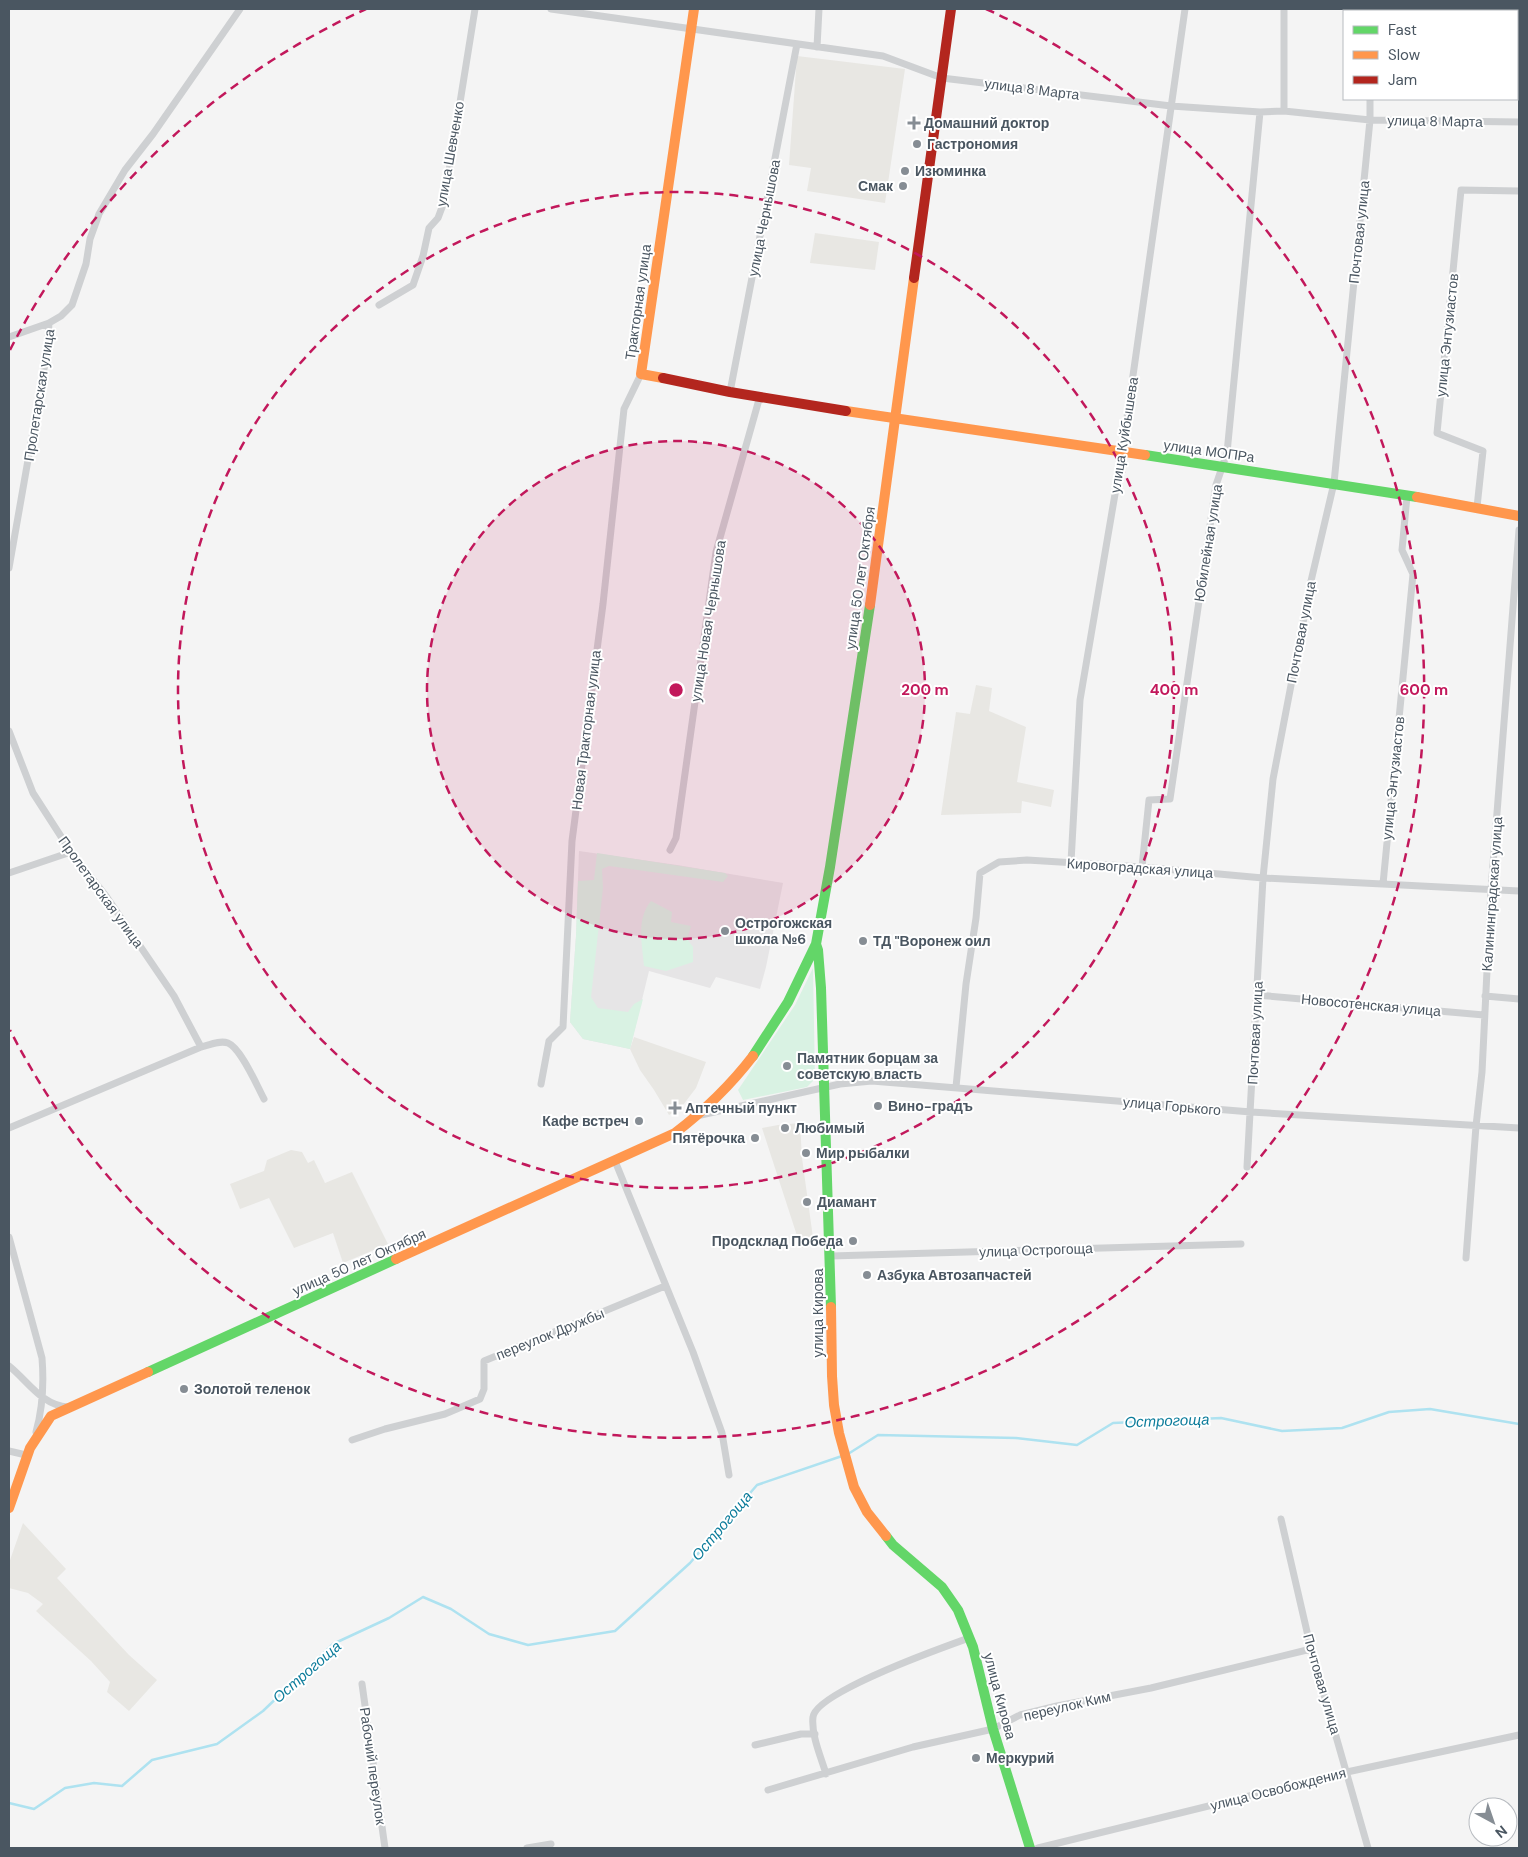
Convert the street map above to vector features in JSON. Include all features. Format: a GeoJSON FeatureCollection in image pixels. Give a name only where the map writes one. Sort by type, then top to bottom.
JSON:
{"type":"FeatureCollection","features":[{"type":"Feature","properties":{"kind":"main road","name":"Тракторная улица"},"geometry":{"type":"LineString","coordinates":[[694,9],[641,374],[730,392],[894,419]]}},
{"type":"Feature","properties":{"kind":"main road","name":"улица 50 лет Октября"},"geometry":{"type":"LineString","coordinates":[[9,1508],[26,1455],[34,1439],[51,1416],[675,1133],[700,1115],[733,1082],[782,1014],[816,944],[830,868],[864,655],[894,419],[951,9]]}},
{"type":"Feature","properties":{"kind":"main road","name":"улица МОПРа"},"geometry":{"type":"LineString","coordinates":[[894,419],[1334,483],[1519,516]]}},
{"type":"Feature","properties":{"kind":"main road","name":"улица Кирова"},"geometry":{"type":"LineString","coordinates":[[816,944],[821,988],[825,1089],[831,1256],[832,1376],[834,1405],[839,1433],[850,1474],[860,1501],[875,1524],[893,1545],[942,1587],[958,1610],[980,1673],[993,1729],[1030,1848]]}},
{"type":"Feature","properties":{"kind":"street","name":"Пролетарская улица"},"geometry":{"type":"LineString","coordinates":[[9,568],[45,362],[49,323],[61,316],[72,305],[86,264],[90,239],[99,214],[125,170],[153,134],[240,9]]}},
{"type":"Feature","properties":{"kind":"street","name":"улица Шевченко"},"geometry":{"type":"LineString","coordinates":[[379,304],[412,284],[423,256],[429,228],[438,218],[444,202],[474,9]]}},
{"type":"Feature","properties":{"kind":"street","name":"улица 8 Марта"},"geometry":{"type":"LineString","coordinates":[[551,9],[578,11],[883,56],[942,78],[1171,106],[1260,112],[1284,111],[1370,120],[1519,122]]}},
{"type":"Feature","properties":{"kind":"street"},"geometry":{"type":"LineString","coordinates":[[817,47],[819,9]]}},
{"type":"Feature","properties":{"kind":"street","name":"улица Куйбышева"},"geometry":{"type":"LineString","coordinates":[[1071,862],[1080,700],[1122,453],[1185,9]]}},
{"type":"Feature","properties":{"kind":"street"},"geometry":{"type":"LineString","coordinates":[[1284,9],[1284,111]]}},
{"type":"Feature","properties":{"kind":"street","name":"улица Чернышова"},"geometry":{"type":"LineString","coordinates":[[730,392],[797,44]]}},
{"type":"Feature","properties":{"kind":"street","name":"Почтовая улица"},"geometry":{"type":"LineString","coordinates":[[1247,1167],[1263,878],[1274,779],[1311,581],[1334,483],[1370,120],[1370,100]]}},
{"type":"Feature","properties":{"kind":"street","name":"Юбилейная улица"},"geometry":{"type":"LineString","coordinates":[[1142,867],[1149,800],[1170,799],[1216,485],[1227,453],[1260,112]]}},
{"type":"Feature","properties":{"kind":"street","name":"улица Энтузиастов"},"geometry":{"type":"LineString","coordinates":[[1477,507],[1483,451],[1437,433],[1461,190],[1519,191]]}},
{"type":"Feature","properties":{"kind":"street"},"geometry":{"type":"LineString","coordinates":[[9,337],[49,323]]}},
{"type":"Feature","properties":{"kind":"street","name":"Новая Тракторная улица"},"geometry":{"type":"LineString","coordinates":[[541,1084],[549,1041],[564,1027],[572,841],[603,604],[624,409],[641,374]]}},
{"type":"Feature","properties":{"kind":"street","name":"улица Новая Чернышова"},"geometry":{"type":"LineString","coordinates":[[670,850],[676,838],[716,552],[760,396]]}},
{"type":"Feature","properties":{"kind":"street","name":"улица Энтузиастов"},"geometry":{"type":"LineString","coordinates":[[1382,884],[1414,574],[1402,550],[1407,496]]}},
{"type":"Feature","properties":{"kind":"street","name":"Калининградская улица"},"geometry":{"type":"LineString","coordinates":[[1466,1258],[1482,1072],[1491,890],[1519,530]]}},
{"type":"Feature","properties":{"kind":"street","name":"Пролетарская улица"},"geometry":{"type":"LineString","coordinates":[[9,731],[33,793],[71,852],[106,896],[174,996],[201,1048]]}},
{"type":"Feature","properties":{"kind":"street"},"geometry":{"type":"LineString","coordinates":[[9,873],[71,852]]}},
{"type":"Feature","properties":{"kind":"street","name":"Кировоградская улица"},"geometry":{"type":"LineString","coordinates":[[956,1088],[966,984],[976,918],[980,873],[999,862],[1027,860],[1071,862],[1263,878],[1519,891]]}},
{"type":"Feature","properties":{"kind":"street","name":"Новосотенская улица"},"geometry":{"type":"LineString","coordinates":[[1257,995],[1484,1015]]}},
{"type":"Feature","properties":{"kind":"street"},"geometry":{"type":"LineString","coordinates":[[1485,996],[1519,999]]}},
{"type":"Feature","properties":{"kind":"street"},"geometry":{"type":"LineString","coordinates":[[9,1128],[201,1048],[221,1042],[230,1044],[239,1054],[264,1099]]}},
{"type":"Feature","properties":{"kind":"street","name":"улица Горького"},"geometry":{"type":"LineString","coordinates":[[825,1089],[840,1084],[872,1081],[1251,1112],[1519,1128]]}},
{"type":"Feature","properties":{"kind":"street","name":"улица 50 лет Октября"},"geometry":{"type":"LineString","coordinates":[[700,1115],[825,1089]]}},
{"type":"Feature","properties":{"kind":"street"},"geometry":{"type":"LineString","coordinates":[[615,1161],[693,1352],[722,1433],[729,1475]]}},
{"type":"Feature","properties":{"kind":"street"},"geometry":{"type":"LineString","coordinates":[[9,1237],[42,1358],[44,1377],[43,1398],[34,1439]]}},
{"type":"Feature","properties":{"kind":"street","name":"улица Острогоща"},"geometry":{"type":"LineString","coordinates":[[831,1256],[1241,1244]]}},
{"type":"Feature","properties":{"kind":"street","name":"переулок Дружбы"},"geometry":{"type":"LineString","coordinates":[[352,1440],[385,1429],[444,1414],[480,1399],[484,1389],[484,1361],[665,1286]]}},
{"type":"Feature","properties":{"kind":"street"},"geometry":{"type":"LineString","coordinates":[[9,1366],[43,1398],[59,1407],[68,1407]]}},
{"type":"Feature","properties":{"kind":"street"},"geometry":{"type":"LineString","coordinates":[[43,1398],[51,1416]]}},
{"type":"Feature","properties":{"kind":"street"},"geometry":{"type":"LineString","coordinates":[[9,1451],[26,1455]]}},
{"type":"Feature","properties":{"kind":"street","name":"Почтовая улица"},"geometry":{"type":"LineString","coordinates":[[1281,1519],[1311,1649],[1368,1848]]}},
{"type":"Feature","properties":{"kind":"street"},"geometry":{"type":"LineString","coordinates":[[826,1774],[815,1734],[813,1716],[816,1710],[841,1691],[885,1670],[969,1638]]}},
{"type":"Feature","properties":{"kind":"street","name":"переулок Ким"},"geometry":{"type":"LineString","coordinates":[[768,1790],[913,1747],[993,1729],[1020,1715],[1150,1688],[1311,1649]]}},
{"type":"Feature","properties":{"kind":"street","name":"Рабочий переулок"},"geometry":{"type":"LineString","coordinates":[[362,1684],[385,1848]]}},
{"type":"Feature","properties":{"kind":"street"},"geometry":{"type":"LineString","coordinates":[[755,1745],[801,1734],[815,1734]]}},
{"type":"Feature","properties":{"kind":"street","name":"улица Освобождения"},"geometry":{"type":"LineString","coordinates":[[1038,1848],[1347,1772],[1519,1735]]}},
{"type":"Feature","properties":{"kind":"street"},"geometry":{"type":"LineString","coordinates":[[526,1848],[551,1844]]}},
{"type":"Feature","properties":{"kind":"shaded area"},"geometry":{"type":"Polygon","coordinates":[[[797,56],[905,69],[885,203],[807,191],[811,168],[789,165],[797,56]]]}},
{"type":"Feature","properties":{"kind":"shaded area"},"geometry":{"type":"Polygon","coordinates":[[[815,233],[879,242],[875,270],[810,263],[815,233]]]}},
{"type":"Feature","properties":{"kind":"shaded area"},"geometry":{"type":"Polygon","coordinates":[[[976,685],[992,688],[989,711],[1026,727],[1017,782],[1054,790],[1051,807],[1022,801],[1021,813],[941,815],[956,712],[970,714],[976,685]]]}},
{"type":"Feature","properties":{"kind":"shaded area"},"geometry":{"type":"Polygon","coordinates":[[[579,851],[783,883],[760,989],[716,977],[710,988],[649,971],[630,1049],[583,1039],[570,1022],[579,851]]]}},
{"type":"Feature","properties":{"kind":"shaded area"},"geometry":{"type":"Polygon","coordinates":[[[634,1037],[706,1062],[696,1088],[680,1109],[669,1115],[640,1070],[630,1049],[634,1037]]]}},
{"type":"Feature","properties":{"kind":"shaded area"},"geometry":{"type":"Polygon","coordinates":[[[800,1123],[802,1158],[814,1245],[801,1248],[762,1128],[800,1123]]]}},
{"type":"Feature","properties":{"kind":"shaded area"},"geometry":{"type":"Polygon","coordinates":[[[291,1150],[302,1152],[308,1163],[314,1160],[325,1183],[352,1172],[388,1244],[343,1263],[333,1233],[294,1248],[269,1198],[240,1209],[230,1184],[264,1171],[267,1160],[291,1150]]]}},
{"type":"Feature","properties":{"kind":"shaded area"},"geometry":{"type":"Polygon","coordinates":[[[23,1523],[66,1569],[57,1578],[129,1655],[157,1680],[129,1711],[107,1692],[110,1682],[91,1661],[36,1611],[43,1604],[28,1593],[9,1588],[9,1563],[23,1523]]]}},
{"type":"Feature","properties":{"kind":"green space"},"geometry":{"type":"Polygon","coordinates":[[[597,853],[725,873],[728,876],[723,882],[609,866],[602,869],[603,888],[591,997],[598,1008],[628,1012],[634,1004],[643,999],[630,1049],[583,1039],[570,1022],[578,881],[594,880],[597,853]]]}},
{"type":"Feature","properties":{"kind":"green space"},"geometry":{"type":"Polygon","coordinates":[[[651,901],[672,912],[671,922],[691,926],[687,939],[693,947],[693,962],[666,971],[644,966],[641,932],[643,916],[651,901]]]}},
{"type":"Feature","properties":{"kind":"green space"},"geometry":{"type":"Polygon","coordinates":[[[813,968],[815,1079],[807,1087],[743,1100],[738,1090],[795,1005],[813,968]]]}},
{"type":"Feature","properties":{"kind":"waterway","name":"Острогоща"},"geometry":{"type":"LineString","coordinates":[[848,1454],[878,1435],[1016,1438],[1077,1445],[1113,1423],[1221,1418],[1282,1431],[1342,1428],[1389,1412],[1430,1409],[1519,1424]]}},
{"type":"Feature","properties":{"kind":"waterway","name":"Острогоща"},"geometry":{"type":"LineString","coordinates":[[9,1803],[34,1809],[65,1788],[94,1783],[122,1786],[152,1760],[217,1744],[263,1711],[333,1644],[389,1618],[423,1597],[451,1609],[489,1634],[528,1645],[615,1631],[690,1563],[757,1485],[842,1456]]}},
{"type":"Feature","properties":{"kind":"traffic: fast"},"geometry":{"type":"LineString","coordinates":[[1145,455],[1417,497]]}},
{"type":"Feature","properties":{"kind":"traffic: fast"},"geometry":{"type":"LineString","coordinates":[[753,1056],[788,1002],[816,944],[830,867],[870,605]]}},
{"type":"Feature","properties":{"kind":"traffic: fast"},"geometry":{"type":"LineString","coordinates":[[816,944],[821,988],[831,1307]]}},
{"type":"Feature","properties":{"kind":"traffic: fast"},"geometry":{"type":"LineString","coordinates":[[148,1372],[396,1259]]}},
{"type":"Feature","properties":{"kind":"traffic: fast"},"geometry":{"type":"LineString","coordinates":[[886,1536],[893,1545],[942,1587],[958,1610],[973,1647],[993,1729],[1030,1848]]}},
{"type":"Feature","properties":{"kind":"traffic: slow"},"geometry":{"type":"LineString","coordinates":[[663,378],[641,374],[694,9]]}},
{"type":"Feature","properties":{"kind":"traffic: slow"},"geometry":{"type":"LineString","coordinates":[[870,605],[914,278]]}},
{"type":"Feature","properties":{"kind":"traffic: slow"},"geometry":{"type":"LineString","coordinates":[[846,411],[1145,455]]}},
{"type":"Feature","properties":{"kind":"traffic: slow"},"geometry":{"type":"LineString","coordinates":[[1417,497],[1519,516]]}},
{"type":"Feature","properties":{"kind":"traffic: slow"},"geometry":{"type":"LineString","coordinates":[[396,1259],[675,1133],[717,1097],[753,1056]]}},
{"type":"Feature","properties":{"kind":"traffic: slow"},"geometry":{"type":"LineString","coordinates":[[831,1307],[832,1376],[834,1405],[839,1433],[854,1487],[867,1512],[886,1536]]}},
{"type":"Feature","properties":{"kind":"traffic: slow"},"geometry":{"type":"LineString","coordinates":[[9,1508],[30,1448],[51,1416],[148,1372]]}},
{"type":"Feature","properties":{"kind":"traffic: jam"},"geometry":{"type":"LineString","coordinates":[[914,278],[951,9]]}},
{"type":"Feature","properties":{"kind":"traffic: jam"},"geometry":{"type":"LineString","coordinates":[[663,378],[730,392],[846,411]]}},
{"type":"Feature","properties":{"kind":"place","name":"Домашний доктор"},"geometry":{"type":"Point","coordinates":[914,123]}},
{"type":"Feature","properties":{"kind":"place","name":"Гастрономия"},"geometry":{"type":"Point","coordinates":[917,144]}},
{"type":"Feature","properties":{"kind":"place","name":"Изюминка"},"geometry":{"type":"Point","coordinates":[905,171]}},
{"type":"Feature","properties":{"kind":"place","name":"Смак"},"geometry":{"type":"Point","coordinates":[903,186]}},
{"type":"Feature","properties":{"kind":"place","name":"Острогожская школа №6"},"geometry":{"type":"Point","coordinates":[725,931]}},
{"type":"Feature","properties":{"kind":"place","name":"ТД \"Воронеж оил"},"geometry":{"type":"Point","coordinates":[863,941]}},
{"type":"Feature","properties":{"kind":"place","name":"Памятник борцам за советскую власть"},"geometry":{"type":"Point","coordinates":[787,1066]}},
{"type":"Feature","properties":{"kind":"place","name":"Вино-градъ"},"geometry":{"type":"Point","coordinates":[878,1106]}},
{"type":"Feature","properties":{"kind":"place","name":"Аптечный пункт"},"geometry":{"type":"Point","coordinates":[675,1108]}},
{"type":"Feature","properties":{"kind":"place","name":"Кафе встреч"},"geometry":{"type":"Point","coordinates":[639,1121]}},
{"type":"Feature","properties":{"kind":"place","name":"Любимый"},"geometry":{"type":"Point","coordinates":[785,1128]}},
{"type":"Feature","properties":{"kind":"place","name":"Пятёрочка"},"geometry":{"type":"Point","coordinates":[755,1138]}},
{"type":"Feature","properties":{"kind":"place","name":"Мир рыбалки"},"geometry":{"type":"Point","coordinates":[806,1153]}},
{"type":"Feature","properties":{"kind":"place","name":"Диамант"},"geometry":{"type":"Point","coordinates":[807,1202]}},
{"type":"Feature","properties":{"kind":"place","name":"Продсклад Победа"},"geometry":{"type":"Point","coordinates":[853,1241]}},
{"type":"Feature","properties":{"kind":"place","name":"Азбука Автозапчастей"},"geometry":{"type":"Point","coordinates":[867,1275]}},
{"type":"Feature","properties":{"kind":"place","name":"Золотой теленок"},"geometry":{"type":"Point","coordinates":[184,1389]}},
{"type":"Feature","properties":{"kind":"place","name":"Меркурий"},"geometry":{"type":"Point","coordinates":[976,1758]}}]}
